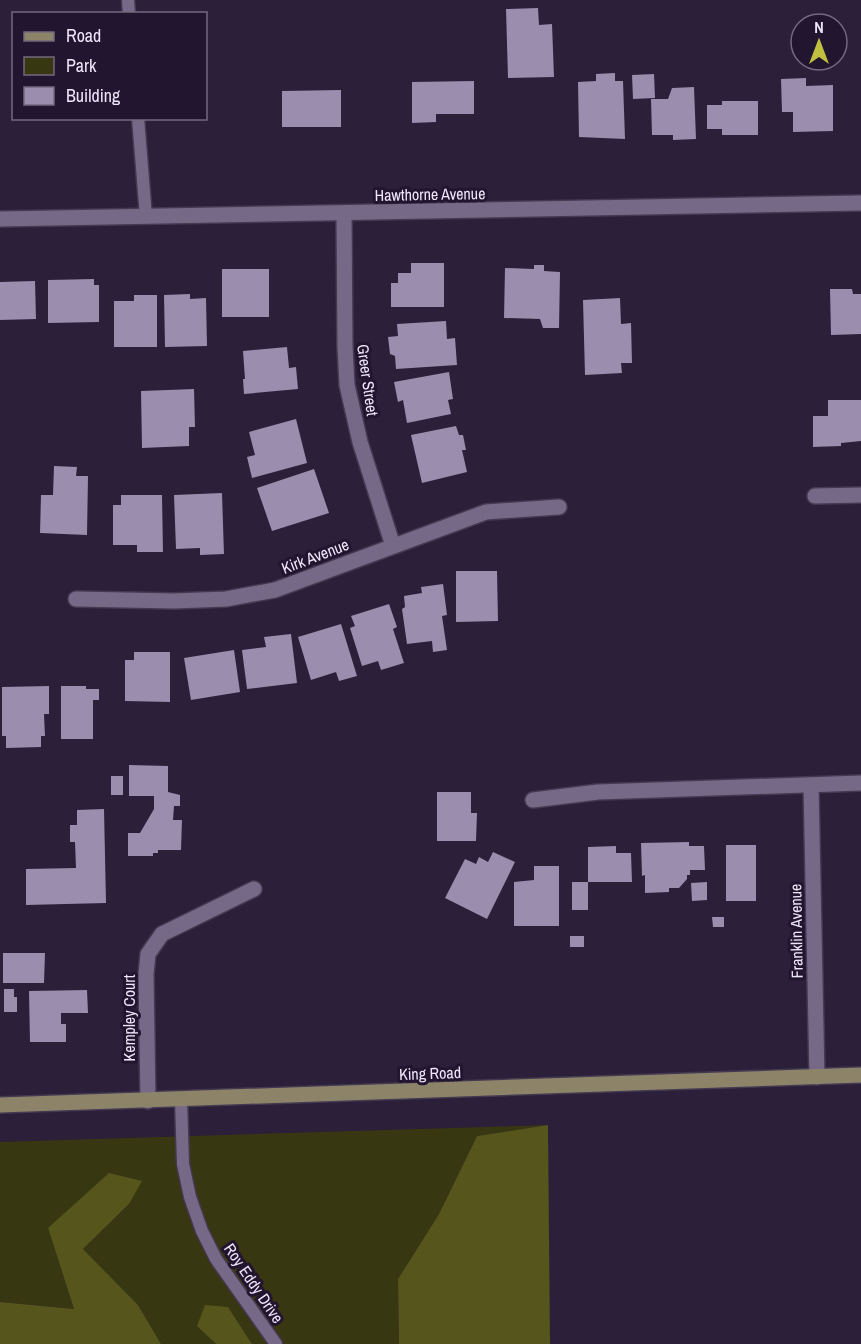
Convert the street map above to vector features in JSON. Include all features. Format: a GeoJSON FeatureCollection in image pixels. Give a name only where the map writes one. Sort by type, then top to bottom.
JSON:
{"type":"FeatureCollection","features":[{"type":"Feature","properties":{"kind":"street","name":"Hawthorne Avenue"},"geometry":{"type":"LineString","coordinates":[[0,219],[861,203]]}},
{"type":"Feature","properties":{"kind":"street","name":"Greer Street"},"geometry":{"type":"LineString","coordinates":[[344,214],[347,385],[360,442],[393,546]]}},
{"type":"Feature","properties":{"kind":"street"},"geometry":{"type":"LineString","coordinates":[[815,496],[861,495]]}},
{"type":"Feature","properties":{"kind":"street","name":"Kirk Avenue"},"geometry":{"type":"LineString","coordinates":[[76,599],[174,601],[226,599],[275,590],[486,512],[560,507]]}},
{"type":"Feature","properties":{"kind":"street"},"geometry":{"type":"LineString","coordinates":[[533,800],[598,792],[861,783]]}},
{"type":"Feature","properties":{"kind":"street","name":"Franklin Avenue"},"geometry":{"type":"LineString","coordinates":[[811,785],[817,1077]]}},
{"type":"Feature","properties":{"kind":"street","name":"Kempley Court"},"geometry":{"type":"LineString","coordinates":[[148,1101],[146,974],[148,954],[162,934],[254,889]]}},
{"type":"Feature","properties":{"kind":"street","name":"King Road"},"geometry":{"type":"LineString","coordinates":[[0,1105],[861,1076]]}},
{"type":"Feature","properties":{"kind":"lane"},"geometry":{"type":"LineString","coordinates":[[138,120],[146,217]]}},
{"type":"Feature","properties":{"kind":"lane","name":"Roy Eddy Drive"},"geometry":{"type":"LineString","coordinates":[[181,1099],[183,1164],[190,1197],[202,1231],[216,1259],[276,1344]]}},
{"type":"Feature","properties":{"kind":"green space"},"geometry":{"type":"Polygon","coordinates":[[[548,1125],[477,1136],[439,1214],[398,1279],[399,1344],[252,1344],[228,1307],[198,1326],[216,1344],[161,1344],[138,1305],[83,1249],[129,1204],[48,1228],[74,1309],[0,1302],[0,1142],[548,1125]]]}},
{"type":"Feature","properties":{"kind":"shaded area"},"geometry":{"type":"Polygon","coordinates":[[[548,1125],[550,1344],[399,1344],[398,1279],[439,1214],[477,1136],[548,1125]]]}},
{"type":"Feature","properties":{"kind":"shaded area"},"geometry":{"type":"Polygon","coordinates":[[[109,1173],[142,1181],[129,1204],[83,1249],[138,1305],[161,1344],[0,1344],[0,1302],[74,1309],[48,1228],[109,1173]]]}},
{"type":"Feature","properties":{"kind":"shaded area"},"geometry":{"type":"Polygon","coordinates":[[[205,1305],[228,1307],[252,1344],[216,1344],[197,1326],[205,1305]]]}},
{"type":"Feature","properties":{"kind":"building"},"geometry":{"type":"Polygon","coordinates":[[[538,8],[539,25],[552,24],[554,77],[508,78],[506,9],[538,8]]]}},
{"type":"Feature","properties":{"kind":"building"},"geometry":{"type":"Polygon","coordinates":[[[615,73],[615,81],[623,81],[625,139],[579,137],[578,82],[596,81],[596,74],[615,73]]]}},
{"type":"Feature","properties":{"kind":"building"},"geometry":{"type":"Polygon","coordinates":[[[654,74],[655,98],[633,99],[632,75],[654,74]]]}},
{"type":"Feature","properties":{"kind":"building"},"geometry":{"type":"Polygon","coordinates":[[[806,78],[806,86],[833,85],[833,131],[793,132],[793,112],[782,112],[781,79],[806,78]]]}},
{"type":"Feature","properties":{"kind":"building"},"geometry":{"type":"Polygon","coordinates":[[[474,81],[474,114],[436,114],[436,122],[412,123],[412,82],[474,81]]]}},
{"type":"Feature","properties":{"kind":"building"},"geometry":{"type":"Polygon","coordinates":[[[694,87],[696,139],[673,140],[673,135],[652,135],[651,99],[668,99],[672,88],[694,87]]]}},
{"type":"Feature","properties":{"kind":"building"},"geometry":{"type":"Polygon","coordinates":[[[341,90],[341,127],[282,127],[282,91],[341,90]]]}},
{"type":"Feature","properties":{"kind":"building"},"geometry":{"type":"Polygon","coordinates":[[[722,101],[758,101],[758,135],[722,135],[722,129],[707,129],[707,105],[722,105],[722,101]]]}},
{"type":"Feature","properties":{"kind":"building"},"geometry":{"type":"Polygon","coordinates":[[[411,263],[444,263],[444,307],[391,307],[391,283],[398,283],[398,273],[411,273],[411,263]]]}},
{"type":"Feature","properties":{"kind":"building"},"geometry":{"type":"Polygon","coordinates":[[[534,265],[544,265],[544,271],[560,272],[559,328],[543,328],[540,319],[504,318],[505,268],[534,269],[534,265]]]}},
{"type":"Feature","properties":{"kind":"building"},"geometry":{"type":"Polygon","coordinates":[[[222,269],[269,269],[269,317],[222,317],[222,269]]]}},
{"type":"Feature","properties":{"kind":"building"},"geometry":{"type":"Polygon","coordinates":[[[94,279],[94,285],[99,285],[99,322],[48,323],[48,280],[94,279]]]}},
{"type":"Feature","properties":{"kind":"building"},"geometry":{"type":"Polygon","coordinates":[[[35,281],[36,319],[0,320],[0,282],[35,281]]]}},
{"type":"Feature","properties":{"kind":"building"},"geometry":{"type":"Polygon","coordinates":[[[830,289],[852,289],[853,294],[861,294],[861,334],[831,335],[830,289]]]}},
{"type":"Feature","properties":{"kind":"building"},"geometry":{"type":"Polygon","coordinates":[[[190,294],[190,299],[206,298],[207,346],[165,347],[164,295],[190,294]]]}},
{"type":"Feature","properties":{"kind":"building"},"geometry":{"type":"Polygon","coordinates":[[[134,295],[157,295],[157,347],[114,347],[114,301],[134,301],[134,295]]]}},
{"type":"Feature","properties":{"kind":"building"},"geometry":{"type":"Polygon","coordinates":[[[620,298],[621,324],[631,323],[632,363],[621,363],[622,373],[585,375],[583,300],[620,298]]]}},
{"type":"Feature","properties":{"kind":"building"},"geometry":{"type":"Polygon","coordinates":[[[446,321],[447,339],[455,338],[457,365],[396,369],[395,356],[390,354],[388,337],[398,336],[397,324],[446,321]]]}},
{"type":"Feature","properties":{"kind":"building"},"geometry":{"type":"Polygon","coordinates":[[[287,347],[289,368],[296,367],[298,389],[244,394],[243,351],[287,347]]]}},
{"type":"Feature","properties":{"kind":"building"},"geometry":{"type":"Polygon","coordinates":[[[449,372],[453,399],[448,400],[451,414],[407,423],[403,400],[398,402],[394,382],[449,372]]]}},
{"type":"Feature","properties":{"kind":"building"},"geometry":{"type":"Polygon","coordinates":[[[194,389],[195,427],[189,427],[189,446],[142,448],[141,391],[194,389]]]}},
{"type":"Feature","properties":{"kind":"building"},"geometry":{"type":"Polygon","coordinates":[[[828,400],[861,400],[861,441],[841,443],[841,446],[813,447],[813,416],[828,416],[828,400]]]}},
{"type":"Feature","properties":{"kind":"building"},"geometry":{"type":"Polygon","coordinates":[[[296,419],[307,463],[252,478],[247,457],[255,455],[249,432],[296,419]]]}},
{"type":"Feature","properties":{"kind":"building"},"geometry":{"type":"Polygon","coordinates":[[[456,426],[459,435],[463,435],[466,450],[462,450],[467,472],[422,483],[411,435],[456,426]]]}},
{"type":"Feature","properties":{"kind":"building"},"geometry":{"type":"Polygon","coordinates":[[[54,466],[77,467],[76,476],[88,476],[87,535],[40,533],[41,495],[53,495],[54,466]]]}},
{"type":"Feature","properties":{"kind":"building"},"geometry":{"type":"Polygon","coordinates":[[[314,469],[329,513],[272,531],[257,488],[314,469]]]}},
{"type":"Feature","properties":{"kind":"building"},"geometry":{"type":"Polygon","coordinates":[[[222,493],[224,554],[200,555],[200,548],[176,549],[174,495],[222,493]]]}},
{"type":"Feature","properties":{"kind":"building"},"geometry":{"type":"Polygon","coordinates":[[[121,495],[162,495],[163,552],[137,552],[137,545],[113,545],[113,505],[121,505],[121,495]]]}},
{"type":"Feature","properties":{"kind":"building"},"geometry":{"type":"Polygon","coordinates":[[[456,571],[497,571],[498,621],[456,622],[456,571]]]}},
{"type":"Feature","properties":{"kind":"building"},"geometry":{"type":"Polygon","coordinates":[[[443,584],[447,615],[442,616],[447,650],[433,652],[432,641],[407,644],[402,609],[405,607],[404,596],[422,593],[421,587],[443,584]]]}},
{"type":"Feature","properties":{"kind":"building"},"geometry":{"type":"Polygon","coordinates":[[[389,604],[397,627],[393,629],[404,663],[381,670],[378,661],[362,666],[350,628],[355,626],[351,616],[389,604]]]}},
{"type":"Feature","properties":{"kind":"building"},"geometry":{"type":"Polygon","coordinates":[[[341,624],[357,676],[339,681],[336,672],[311,680],[298,637],[341,624]]]}},
{"type":"Feature","properties":{"kind":"building"},"geometry":{"type":"Polygon","coordinates":[[[291,634],[297,683],[247,689],[242,650],[266,647],[264,637],[291,634]]]}},
{"type":"Feature","properties":{"kind":"building"},"geometry":{"type":"Polygon","coordinates":[[[234,650],[240,692],[191,700],[184,658],[234,650]]]}},
{"type":"Feature","properties":{"kind":"building"},"geometry":{"type":"Polygon","coordinates":[[[134,652],[170,652],[170,702],[125,701],[125,660],[134,660],[134,652]]]}},
{"type":"Feature","properties":{"kind":"building"},"geometry":{"type":"Polygon","coordinates":[[[49,686],[49,714],[44,714],[45,736],[41,736],[41,747],[6,748],[6,736],[2,736],[2,687],[49,686]]]}},
{"type":"Feature","properties":{"kind":"building"},"geometry":{"type":"Polygon","coordinates":[[[61,686],[86,686],[86,689],[99,689],[99,700],[93,700],[93,739],[61,739],[61,686]]]}},
{"type":"Feature","properties":{"kind":"building"},"geometry":{"type":"Polygon","coordinates":[[[129,765],[168,766],[168,792],[180,795],[180,806],[174,806],[173,820],[182,820],[181,850],[158,850],[158,853],[153,853],[153,856],[128,856],[128,833],[140,833],[154,809],[154,796],[129,796],[129,765]]]}},
{"type":"Feature","properties":{"kind":"building"},"geometry":{"type":"Polygon","coordinates":[[[111,776],[123,776],[123,795],[111,795],[111,776]]]}},
{"type":"Feature","properties":{"kind":"building"},"geometry":{"type":"Polygon","coordinates":[[[437,792],[471,792],[471,813],[477,813],[476,841],[437,841],[437,792]]]}},
{"type":"Feature","properties":{"kind":"building"},"geometry":{"type":"Polygon","coordinates":[[[104,809],[106,903],[26,905],[26,869],[76,868],[75,842],[70,842],[70,825],[77,825],[77,810],[104,809]]]}},
{"type":"Feature","properties":{"kind":"building"},"geometry":{"type":"Polygon","coordinates":[[[689,842],[689,846],[704,846],[705,870],[690,870],[690,875],[687,875],[687,879],[679,888],[669,888],[669,892],[645,893],[641,843],[689,842]]]}},
{"type":"Feature","properties":{"kind":"building"},"geometry":{"type":"Polygon","coordinates":[[[726,845],[756,845],[756,901],[726,901],[726,845]]]}},
{"type":"Feature","properties":{"kind":"building"},"geometry":{"type":"Polygon","coordinates":[[[616,846],[616,853],[631,853],[632,882],[588,882],[588,847],[616,846]]]}},
{"type":"Feature","properties":{"kind":"building"},"geometry":{"type":"Polygon","coordinates":[[[493,852],[515,862],[487,919],[445,898],[465,859],[476,864],[479,857],[488,862],[493,852]]]}},
{"type":"Feature","properties":{"kind":"building"},"geometry":{"type":"Polygon","coordinates":[[[534,866],[559,866],[559,926],[514,926],[514,882],[534,880],[534,866]]]}},
{"type":"Feature","properties":{"kind":"building"},"geometry":{"type":"Polygon","coordinates":[[[572,882],[588,882],[588,910],[572,910],[572,882]]]}},
{"type":"Feature","properties":{"kind":"building"},"geometry":{"type":"Polygon","coordinates":[[[707,882],[707,900],[692,901],[691,883],[707,882]]]}},
{"type":"Feature","properties":{"kind":"building"},"geometry":{"type":"Polygon","coordinates":[[[712,917],[724,917],[724,927],[713,927],[712,917]]]}},
{"type":"Feature","properties":{"kind":"building"},"geometry":{"type":"Polygon","coordinates":[[[570,936],[584,936],[584,947],[570,947],[570,936]]]}},
{"type":"Feature","properties":{"kind":"building"},"geometry":{"type":"Polygon","coordinates":[[[3,953],[45,953],[44,983],[3,983],[3,953]]]}},
{"type":"Feature","properties":{"kind":"building"},"geometry":{"type":"Polygon","coordinates":[[[4,989],[14,989],[14,997],[17,997],[17,1012],[4,1012],[4,989]]]}},
{"type":"Feature","properties":{"kind":"building"},"geometry":{"type":"Polygon","coordinates":[[[87,990],[88,1013],[61,1013],[61,1024],[66,1024],[66,1042],[30,1042],[29,991],[87,990]]]}}]}
